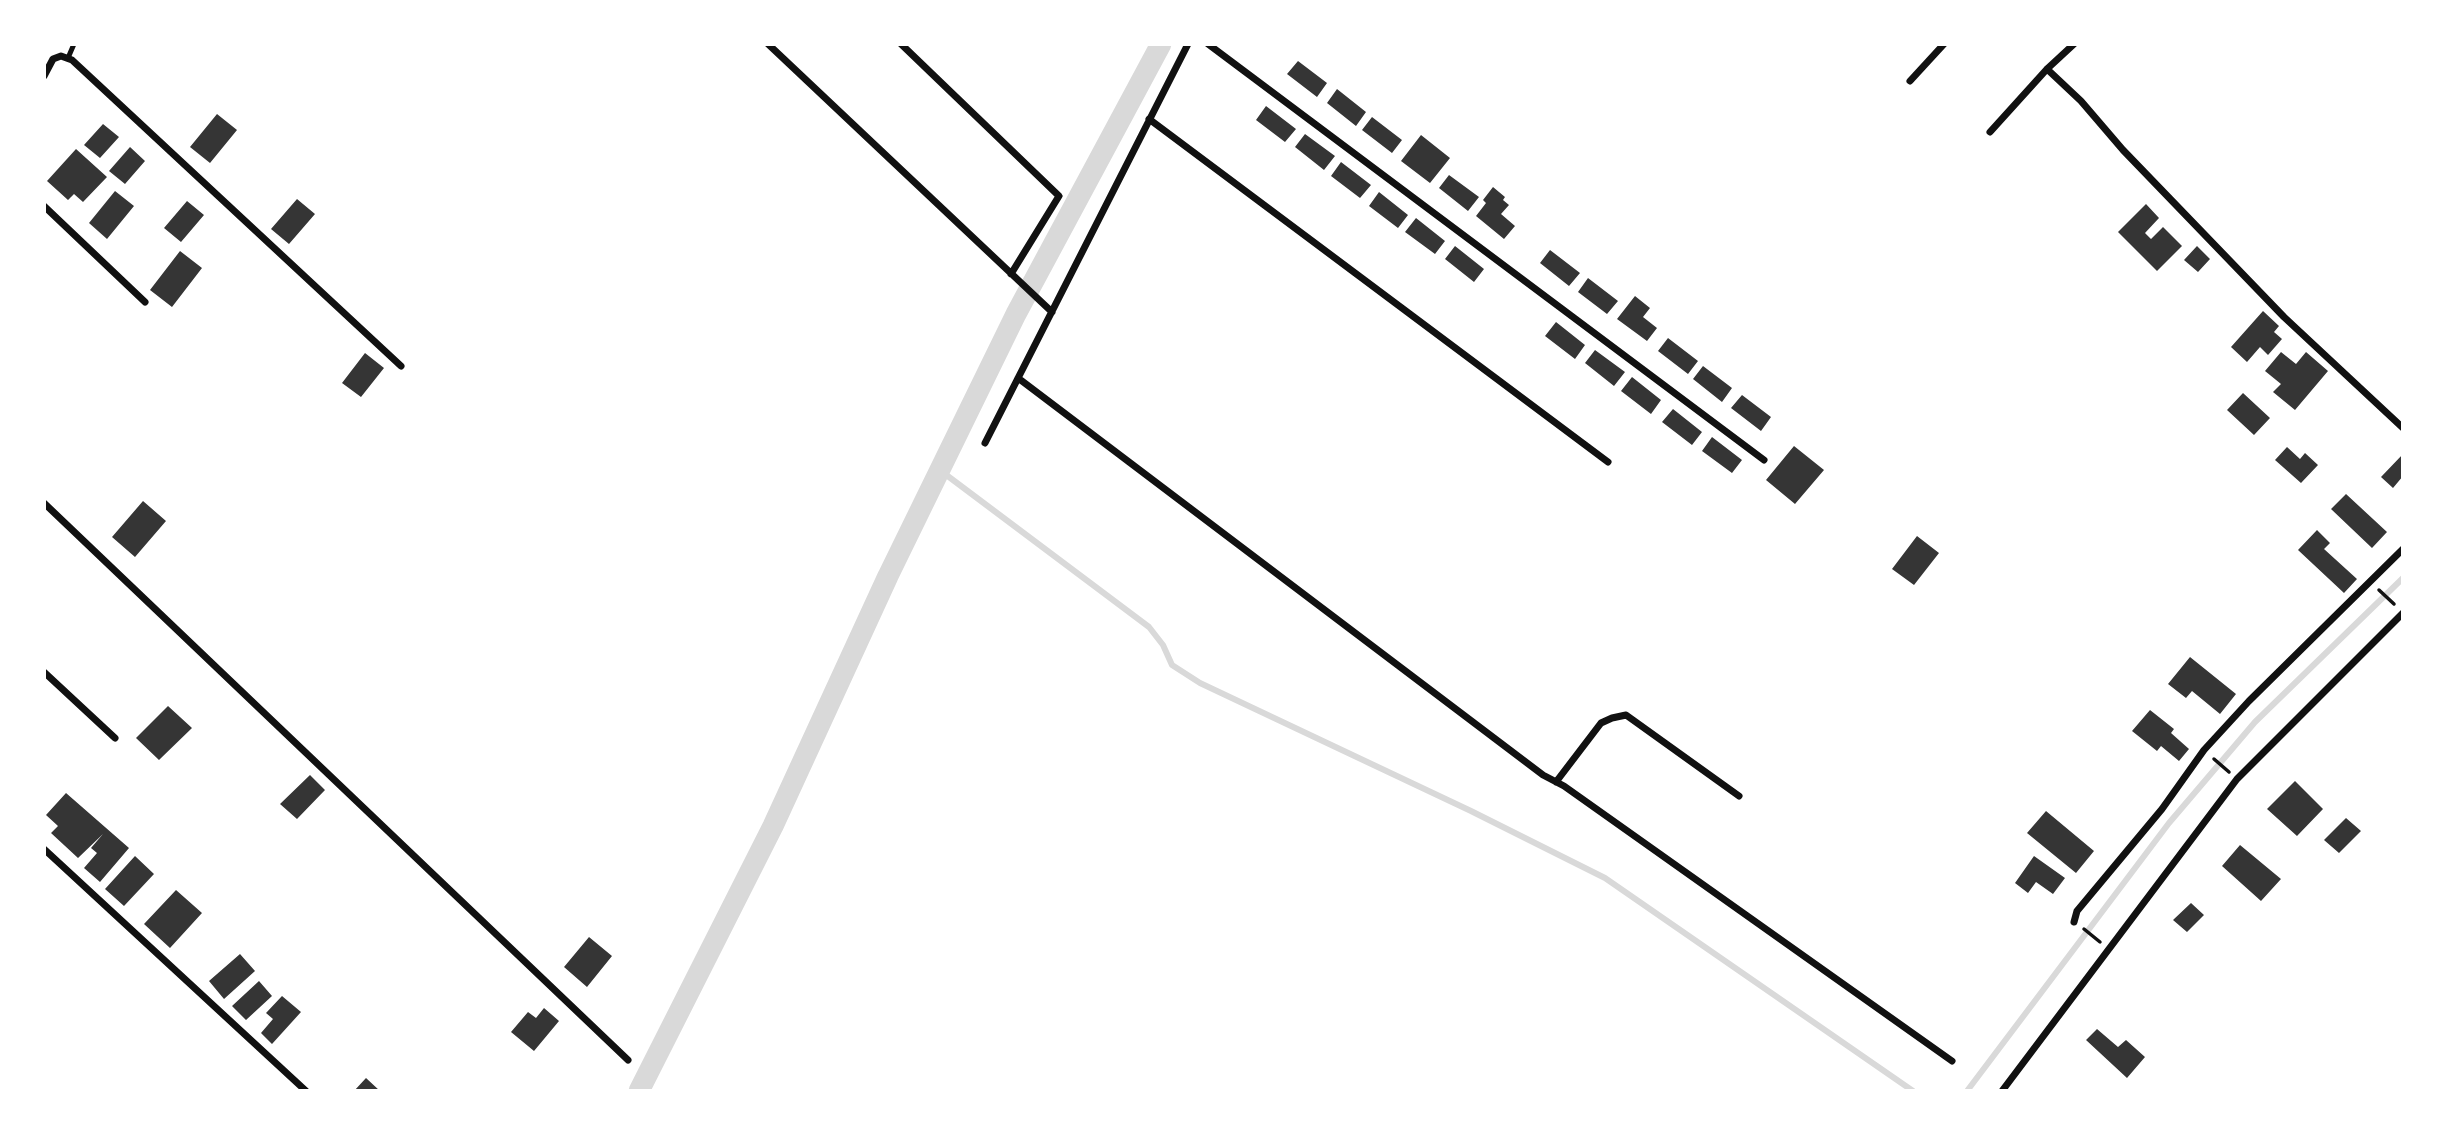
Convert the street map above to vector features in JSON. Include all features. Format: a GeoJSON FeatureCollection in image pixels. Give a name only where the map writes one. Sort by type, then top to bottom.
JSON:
{"type":"FeatureCollection","features":[{"type":"Feature","properties":{"kind":"street"},"geometry":{"type":"LineString","coordinates":[[768,44],[1052,312]]}},
{"type":"Feature","properties":{"kind":"street"},"geometry":{"type":"LineString","coordinates":[[901,44],[1059,196],[1011,274]]}},
{"type":"Feature","properties":{"kind":"street"},"geometry":{"type":"LineString","coordinates":[[985,443],[1188,44]]}},
{"type":"Feature","properties":{"kind":"street"},"geometry":{"type":"LineString","coordinates":[[1208,44],[1764,460]]}},
{"type":"Feature","properties":{"kind":"street"},"geometry":{"type":"LineString","coordinates":[[1910,81],[1944,44]]}},
{"type":"Feature","properties":{"kind":"street"},"geometry":{"type":"LineString","coordinates":[[1990,132],[2047,69],[2074,44]]}},
{"type":"Feature","properties":{"kind":"street"},"geometry":{"type":"LineString","coordinates":[[44,76],[53,59],[61,56],[72,60],[401,366]]}},
{"type":"Feature","properties":{"kind":"street"},"geometry":{"type":"LineString","coordinates":[[2047,69],[2081,101],[2123,150],[2284,317],[2403,428]]}},
{"type":"Feature","properties":{"kind":"street"},"geometry":{"type":"LineString","coordinates":[[1149,119],[1608,462]]}},
{"type":"Feature","properties":{"kind":"street"},"geometry":{"type":"LineString","coordinates":[[44,206],[145,302]]}},
{"type":"Feature","properties":{"kind":"street"},"geometry":{"type":"LineString","coordinates":[[1018,378],[1543,775],[1952,1061]]}},
{"type":"Feature","properties":{"kind":"street"},"geometry":{"type":"LineString","coordinates":[[44,503],[628,1060]]}},
{"type":"Feature","properties":{"kind":"street"},"geometry":{"type":"LineString","coordinates":[[2077,924],[2077,911],[2162,809],[2204,750],[2249,701],[2403,549]]}},
{"type":"Feature","properties":{"kind":"street"},"geometry":{"type":"LineString","coordinates":[[2002,1091],[2237,779],[2403,612]]}},
{"type":"Feature","properties":{"kind":"street"},"geometry":{"type":"LineString","coordinates":[[44,672],[115,738]]}},
{"type":"Feature","properties":{"kind":"street"},"geometry":{"type":"LineString","coordinates":[[1556,782],[1601,723],[1626,715],[1739,796]]}},
{"type":"Feature","properties":{"kind":"street"},"geometry":{"type":"LineString","coordinates":[[44,849],[306,1091]]}},
{"type":"Feature","properties":{"kind":"lane"},"geometry":{"type":"LineString","coordinates":[[68,58],[74,44]]}},
{"type":"Feature","properties":{"kind":"path"},"geometry":{"type":"LineString","coordinates":[[2376,588],[2395,606]]}},
{"type":"Feature","properties":{"kind":"path"},"geometry":{"type":"LineString","coordinates":[[2213,758],[2230,772]]}},
{"type":"Feature","properties":{"kind":"path"},"geometry":{"type":"LineString","coordinates":[[2077,924],[2099,941]]}},
{"type":"Feature","properties":{"kind":"building"},"geometry":{"type":"Polygon","coordinates":[[[1298,61],[1327,83],[1317,97],[1287,74],[1298,61]]]}},
{"type":"Feature","properties":{"kind":"building"},"geometry":{"type":"Polygon","coordinates":[[[1337,89],[1366,112],[1356,126],[1327,103],[1337,89]]]}},
{"type":"Feature","properties":{"kind":"building"},"geometry":{"type":"Polygon","coordinates":[[[1266,106],[1296,129],[1285,142],[1256,120],[1266,106]]]}},
{"type":"Feature","properties":{"kind":"building"},"geometry":{"type":"Polygon","coordinates":[[[217,114],[237,130],[210,163],[190,147],[217,114]]]}},
{"type":"Feature","properties":{"kind":"building"},"geometry":{"type":"Polygon","coordinates":[[[1372,117],[1402,140],[1392,153],[1362,130],[1372,117]]]}},
{"type":"Feature","properties":{"kind":"building"},"geometry":{"type":"Polygon","coordinates":[[[103,124],[119,137],[100,158],[84,145],[103,124]]]}},
{"type":"Feature","properties":{"kind":"building"},"geometry":{"type":"Polygon","coordinates":[[[1305,134],[1335,156],[1324,170],[1295,147],[1305,134]]]}},
{"type":"Feature","properties":{"kind":"building"},"geometry":{"type":"Polygon","coordinates":[[[1421,135],[1450,158],[1430,183],[1401,161],[1421,135]]]}},
{"type":"Feature","properties":{"kind":"building"},"geometry":{"type":"Polygon","coordinates":[[[130,147],[145,161],[125,184],[109,171],[130,147]]]}},
{"type":"Feature","properties":{"kind":"building"},"geometry":{"type":"Polygon","coordinates":[[[76,149],[107,177],[83,202],[74,194],[68,200],[47,181],[76,149]]]}},
{"type":"Feature","properties":{"kind":"building"},"geometry":{"type":"Polygon","coordinates":[[[1341,162],[1371,185],[1360,198],[1331,176],[1341,162]]]}},
{"type":"Feature","properties":{"kind":"building"},"geometry":{"type":"Polygon","coordinates":[[[1449,175],[1479,197],[1468,211],[1439,188],[1449,175]]]}},
{"type":"Feature","properties":{"kind":"building"},"geometry":{"type":"Polygon","coordinates":[[[1493,187],[1505,197],[1503,200],[1509,205],[1501,214],[1515,226],[1504,239],[1476,216],[1493,187]]]}},
{"type":"Feature","properties":{"kind":"building"},"geometry":{"type":"Polygon","coordinates":[[[115,191],[134,206],[107,239],[89,223],[115,191]]]}},
{"type":"Feature","properties":{"kind":"building"},"geometry":{"type":"Polygon","coordinates":[[[1379,192],[1408,215],[1398,228],[1369,206],[1379,192]]]}},
{"type":"Feature","properties":{"kind":"building"},"geometry":{"type":"Polygon","coordinates":[[[297,199],[315,214],[289,244],[271,229],[297,199]]]}},
{"type":"Feature","properties":{"kind":"building"},"geometry":{"type":"Polygon","coordinates":[[[187,201],[204,215],[181,242],[164,228],[187,201]]]}},
{"type":"Feature","properties":{"kind":"building"},"geometry":{"type":"Polygon","coordinates":[[[2146,204],[2159,218],[2145,233],[2151,239],[2163,227],[2182,246],[2157,271],[2118,232],[2146,204]]]}},
{"type":"Feature","properties":{"kind":"building"},"geometry":{"type":"Polygon","coordinates":[[[1416,218],[1445,241],[1435,254],[1405,232],[1416,218]]]}},
{"type":"Feature","properties":{"kind":"building"},"geometry":{"type":"Polygon","coordinates":[[[1455,246],[1484,269],[1474,282],[1445,259],[1455,246]]]}},
{"type":"Feature","properties":{"kind":"building"},"geometry":{"type":"Polygon","coordinates":[[[2197,246],[2210,259],[2198,272],[2184,260],[2197,246]]]}},
{"type":"Feature","properties":{"kind":"building"},"geometry":{"type":"Polygon","coordinates":[[[1550,250],[1580,273],[1569,286],[1540,263],[1550,250]]]}},
{"type":"Feature","properties":{"kind":"building"},"geometry":{"type":"Polygon","coordinates":[[[180,251],[202,268],[172,307],[150,290],[180,251]]]}},
{"type":"Feature","properties":{"kind":"building"},"geometry":{"type":"Polygon","coordinates":[[[1588,278],[1618,301],[1607,314],[1578,292],[1588,278]]]}},
{"type":"Feature","properties":{"kind":"building"},"geometry":{"type":"Polygon","coordinates":[[[1635,296],[1650,308],[1643,317],[1657,328],[1647,341],[1617,319],[1635,296]]]}},
{"type":"Feature","properties":{"kind":"building"},"geometry":{"type":"Polygon","coordinates":[[[2263,311],[2279,326],[2274,332],[2282,339],[2268,355],[2260,347],[2247,362],[2231,347],[2263,311]]]}},
{"type":"Feature","properties":{"kind":"building"},"geometry":{"type":"Polygon","coordinates":[[[1556,322],[1585,345],[1575,359],[1545,336],[1556,322]]]}},
{"type":"Feature","properties":{"kind":"building"},"geometry":{"type":"Polygon","coordinates":[[[1668,338],[1698,361],[1688,374],[1658,351],[1668,338]]]}},
{"type":"Feature","properties":{"kind":"building"},"geometry":{"type":"Polygon","coordinates":[[[1595,350],[1625,372],[1614,386],[1585,363],[1595,350]]]}},
{"type":"Feature","properties":{"kind":"building"},"geometry":{"type":"Polygon","coordinates":[[[2281,352],[2296,364],[2306,352],[2328,371],[2295,410],[2273,392],[2281,384],[2265,371],[2281,352]]]}},
{"type":"Feature","properties":{"kind":"building"},"geometry":{"type":"Polygon","coordinates":[[[365,353],[384,368],[361,397],[342,383],[365,353]]]}},
{"type":"Feature","properties":{"kind":"building"},"geometry":{"type":"Polygon","coordinates":[[[1703,366],[1732,388],[1722,402],[1693,379],[1703,366]]]}},
{"type":"Feature","properties":{"kind":"building"},"geometry":{"type":"Polygon","coordinates":[[[1632,377],[1661,400],[1651,414],[1621,391],[1632,377]]]}},
{"type":"Feature","properties":{"kind":"building"},"geometry":{"type":"Polygon","coordinates":[[[2243,393],[2270,418],[2254,435],[2227,410],[2243,393]]]}},
{"type":"Feature","properties":{"kind":"building"},"geometry":{"type":"Polygon","coordinates":[[[1742,395],[1771,417],[1761,431],[1731,408],[1742,395]]]}},
{"type":"Feature","properties":{"kind":"building"},"geometry":{"type":"Polygon","coordinates":[[[1673,409],[1702,432],[1692,445],[1662,422],[1673,409]]]}},
{"type":"Feature","properties":{"kind":"building"},"geometry":{"type":"Polygon","coordinates":[[[1712,437],[1742,460],[1732,473],[1702,451],[1712,437]]]}},
{"type":"Feature","properties":{"kind":"building"},"geometry":{"type":"Polygon","coordinates":[[[1794,446],[1824,470],[1795,504],[1766,480],[1794,446]]]}},
{"type":"Feature","properties":{"kind":"building"},"geometry":{"type":"Polygon","coordinates":[[[2287,447],[2300,459],[2305,453],[2318,465],[2301,483],[2275,460],[2287,447]]]}},
{"type":"Feature","properties":{"kind":"building"},"geometry":{"type":"Polygon","coordinates":[[[2403,454],[2403,476],[2393,488],[2381,477],[2403,454]]]}},
{"type":"Feature","properties":{"kind":"building"},"geometry":{"type":"Polygon","coordinates":[[[2346,494],[2387,532],[2372,548],[2331,509],[2346,494]]]}},
{"type":"Feature","properties":{"kind":"building"},"geometry":{"type":"Polygon","coordinates":[[[143,501],[166,521],[135,557],[112,537],[143,501]]]}},
{"type":"Feature","properties":{"kind":"building"},"geometry":{"type":"Polygon","coordinates":[[[2317,530],[2330,543],[2324,549],[2357,579],[2344,593],[2298,550],[2317,530]]]}},
{"type":"Feature","properties":{"kind":"building"},"geometry":{"type":"Polygon","coordinates":[[[1917,536],[1939,553],[1914,585],[1892,569],[1917,536]]]}},
{"type":"Feature","properties":{"kind":"building"},"geometry":{"type":"Polygon","coordinates":[[[2190,657],[2236,694],[2220,714],[2192,691],[2186,698],[2168,684],[2190,657]]]}},
{"type":"Feature","properties":{"kind":"building"},"geometry":{"type":"Polygon","coordinates":[[[168,706],[192,728],[159,760],[136,738],[168,706]]]}},
{"type":"Feature","properties":{"kind":"building"},"geometry":{"type":"Polygon","coordinates":[[[2150,710],[2174,729],[2171,733],[2189,749],[2179,761],[2161,746],[2157,751],[2132,731],[2150,710]]]}},
{"type":"Feature","properties":{"kind":"building"},"geometry":{"type":"Polygon","coordinates":[[[310,775],[325,790],[297,819],[280,804],[310,775]]]}},
{"type":"Feature","properties":{"kind":"building"},"geometry":{"type":"Polygon","coordinates":[[[2295,781],[2323,809],[2297,836],[2267,809],[2295,781]]]}},
{"type":"Feature","properties":{"kind":"building"},"geometry":{"type":"Polygon","coordinates":[[[66,793],[129,848],[100,882],[84,868],[97,853],[91,848],[103,834],[78,858],[51,833],[58,826],[46,815],[66,793]]]}},
{"type":"Feature","properties":{"kind":"building"},"geometry":{"type":"Polygon","coordinates":[[[2046,811],[2094,851],[2076,873],[2027,833],[2046,811]]]}},
{"type":"Feature","properties":{"kind":"building"},"geometry":{"type":"Polygon","coordinates":[[[2346,818],[2361,831],[2339,853],[2324,840],[2346,818]]]}},
{"type":"Feature","properties":{"kind":"building"},"geometry":{"type":"Polygon","coordinates":[[[2240,845],[2281,879],[2261,901],[2222,866],[2240,845]]]}},
{"type":"Feature","properties":{"kind":"building"},"geometry":{"type":"Polygon","coordinates":[[[135,856],[154,874],[124,906],[105,889],[135,856]]]}},
{"type":"Feature","properties":{"kind":"building"},"geometry":{"type":"Polygon","coordinates":[[[2034,856],[2065,878],[2053,894],[2036,882],[2028,893],[2015,883],[2034,856]]]}},
{"type":"Feature","properties":{"kind":"building"},"geometry":{"type":"Polygon","coordinates":[[[176,890],[202,913],[170,948],[144,924],[176,890]]]}},
{"type":"Feature","properties":{"kind":"building"},"geometry":{"type":"Polygon","coordinates":[[[2191,903],[2204,915],[2187,932],[2173,920],[2191,903]]]}},
{"type":"Feature","properties":{"kind":"building"},"geometry":{"type":"Polygon","coordinates":[[[589,937],[612,956],[587,987],[564,967],[589,937]]]}},
{"type":"Feature","properties":{"kind":"building"},"geometry":{"type":"Polygon","coordinates":[[[240,954],[255,971],[224,999],[209,981],[240,954]]]}},
{"type":"Feature","properties":{"kind":"building"},"geometry":{"type":"Polygon","coordinates":[[[259,981],[272,996],[246,1020],[232,1006],[259,981]]]}},
{"type":"Feature","properties":{"kind":"building"},"geometry":{"type":"Polygon","coordinates":[[[282,996],[301,1012],[272,1044],[261,1033],[273,1019],[266,1013],[282,996]]]}},
{"type":"Feature","properties":{"kind":"building"},"geometry":{"type":"Polygon","coordinates":[[[544,1008],[559,1021],[534,1051],[511,1032],[528,1012],[536,1018],[544,1008]]]}},
{"type":"Feature","properties":{"kind":"building"},"geometry":{"type":"Polygon","coordinates":[[[2097,1029],[2118,1047],[2126,1040],[2145,1057],[2127,1078],[2086,1040],[2097,1029]]]}},
{"type":"Feature","properties":{"kind":"building"},"geometry":{"type":"Polygon","coordinates":[[[366,1078],[380,1091],[354,1091],[366,1078]]]}},
{"type":"Feature","properties":{"kind":"waterway"},"geometry":{"type":"LineString","coordinates":[[639,1091],[773,826],[888,576],[1016,314],[1161,44]]}},
{"type":"Feature","properties":{"kind":"waterway"},"geometry":{"type":"LineString","coordinates":[[941,471],[1149,627],[1163,645],[1172,665],[1200,683],[1471,811],[1605,878],[1913,1091]]}},
{"type":"Feature","properties":{"kind":"waterway"},"geometry":{"type":"LineString","coordinates":[[1967,1091],[2169,823],[2255,722],[2403,578]]}}]}
